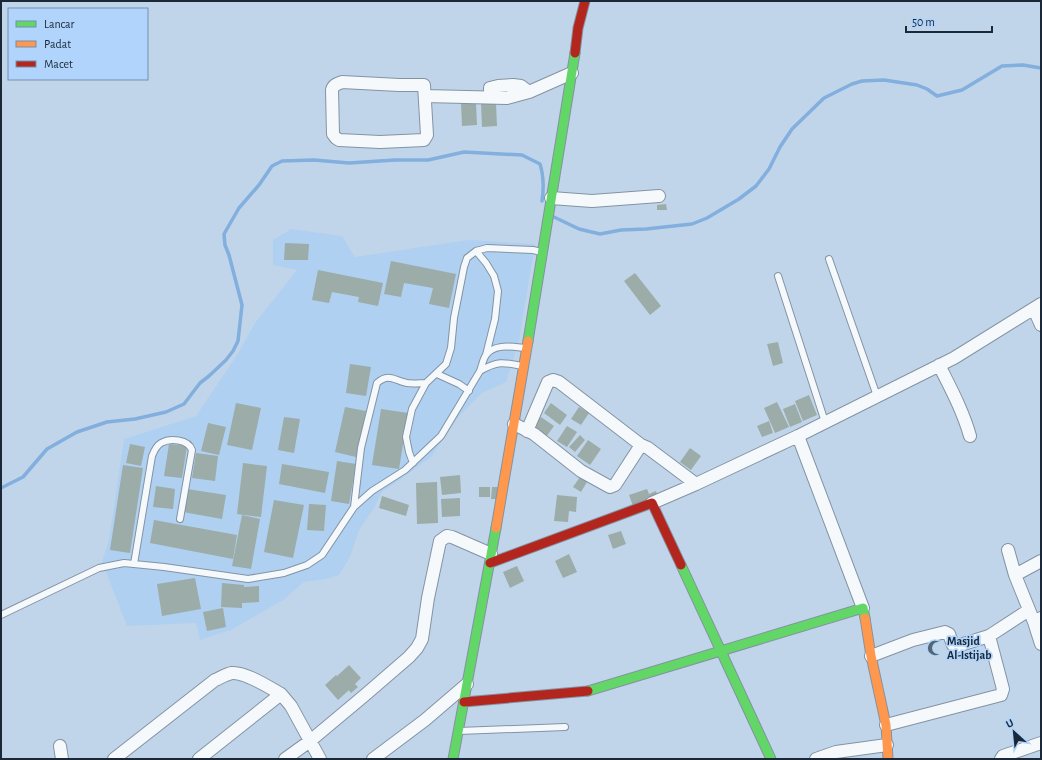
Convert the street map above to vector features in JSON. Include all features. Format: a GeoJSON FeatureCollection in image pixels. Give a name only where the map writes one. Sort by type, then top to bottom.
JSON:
{"type":"FeatureCollection","features":[{"type":"Feature","properties":{"kind":"street"},"geometry":{"type":"LineString","coordinates":[[453,759],[514,424],[572,73],[578,28],[584,1]]}},
{"type":"Feature","properties":{"kind":"street"},"geometry":{"type":"LineString","coordinates":[[425,96],[507,98],[519,96],[572,73]]}},
{"type":"Feature","properties":{"kind":"street"},"geometry":{"type":"LineString","coordinates":[[342,82],[399,86],[424,85],[425,96],[427,135],[424,140],[380,142],[339,140],[333,134],[332,90],[336,84],[342,82]]}},
{"type":"Feature","properties":{"kind":"street"},"geometry":{"type":"LineString","coordinates":[[550,209],[592,201],[659,196]]}},
{"type":"Feature","properties":{"kind":"street"},"geometry":{"type":"LineString","coordinates":[[285,759],[310,741],[382,681],[417,648],[422,639],[437,552],[440,541],[443,538],[447,536],[452,537],[490,558],[652,503],[798,436],[954,358],[1038,306],[1041,325]]}},
{"type":"Feature","properties":{"kind":"street"},"geometry":{"type":"LineString","coordinates":[[939,365],[966,420],[970,436]]}},
{"type":"Feature","properties":{"kind":"street"},"geometry":{"type":"LineString","coordinates":[[527,431],[548,382],[553,380],[559,382],[641,445],[648,448],[696,484]]}},
{"type":"Feature","properties":{"kind":"street"},"geometry":{"type":"LineString","coordinates":[[514,424],[534,434],[581,471],[610,487],[615,485],[641,445]]}},
{"type":"Feature","properties":{"kind":"street"},"geometry":{"type":"LineString","coordinates":[[798,436],[863,608],[871,656],[886,725],[888,759]]}},
{"type":"Feature","properties":{"kind":"street"},"geometry":{"type":"LineString","coordinates":[[652,503],[771,759]]}},
{"type":"Feature","properties":{"kind":"street"},"geometry":{"type":"LineString","coordinates":[[1008,550],[1015,575],[1029,610],[1038,620],[1041,644]]}},
{"type":"Feature","properties":{"kind":"street"},"geometry":{"type":"LineString","coordinates":[[1015,575],[1041,561]]}},
{"type":"Feature","properties":{"kind":"street"},"geometry":{"type":"LineString","coordinates":[[464,702],[590,691],[863,608]]}},
{"type":"Feature","properties":{"kind":"street"},"geometry":{"type":"LineString","coordinates":[[871,656],[913,640],[945,632],[949,634],[955,646],[989,636],[1029,610]]}},
{"type":"Feature","properties":{"kind":"street"},"geometry":{"type":"LineString","coordinates":[[886,725],[1001,695],[1003,689],[989,636]]}},
{"type":"Feature","properties":{"kind":"street"},"geometry":{"type":"LineString","coordinates":[[114,759],[215,680],[225,675],[234,673],[261,682],[281,694],[291,706],[320,759]]}},
{"type":"Feature","properties":{"kind":"street"},"geometry":{"type":"LineString","coordinates":[[373,759],[425,720],[467,684]]}},
{"type":"Feature","properties":{"kind":"street"},"geometry":{"type":"LineString","coordinates":[[199,759],[281,694]]}},
{"type":"Feature","properties":{"kind":"street"},"geometry":{"type":"LineString","coordinates":[[1001,759],[1003,756],[1041,743]]}},
{"type":"Feature","properties":{"kind":"street"},"geometry":{"type":"LineString","coordinates":[[816,759],[836,752],[887,745]]}},
{"type":"Feature","properties":{"kind":"street"},"geometry":{"type":"LineString","coordinates":[[60,746],[62,759]]}},
{"type":"Feature","properties":{"kind":"lane"},"geometry":{"type":"LineString","coordinates":[[413,463],[406,437],[412,410],[426,383],[438,374],[446,364],[451,348],[454,318],[464,267],[468,258],[476,251],[487,248],[533,250],[542,252]]}},
{"type":"Feature","properties":{"kind":"lane"},"geometry":{"type":"LineString","coordinates":[[1,615],[100,568],[124,563],[248,578],[284,573],[307,565],[322,555],[354,507],[372,490],[405,470],[441,436],[480,371],[486,355],[494,319],[498,291],[494,276],[476,251]]}},
{"type":"Feature","properties":{"kind":"lane"},"geometry":{"type":"LineString","coordinates":[[829,259],[877,396]]}},
{"type":"Feature","properties":{"kind":"lane"},"geometry":{"type":"LineString","coordinates":[[778,276],[825,422]]}},
{"type":"Feature","properties":{"kind":"lane"},"geometry":{"type":"LineString","coordinates":[[486,355],[496,348],[526,348]]}},
{"type":"Feature","properties":{"kind":"lane"},"geometry":{"type":"LineString","coordinates":[[480,371],[491,364],[504,362],[523,366]]}},
{"type":"Feature","properties":{"kind":"lane"},"geometry":{"type":"LineString","coordinates":[[438,374],[468,391]]}},
{"type":"Feature","properties":{"kind":"lane"},"geometry":{"type":"LineString","coordinates":[[354,507],[361,448],[377,383],[384,378],[391,378],[407,383],[426,383]]}},
{"type":"Feature","properties":{"kind":"lane"},"geometry":{"type":"LineString","coordinates":[[134,564],[152,456],[154,450],[159,444],[166,441],[186,442],[190,445],[192,450],[180,519]]}},
{"type":"Feature","properties":{"kind":"lane"},"geometry":{"type":"LineString","coordinates":[[457,731],[565,727]]}},
{"type":"Feature","properties":{"kind":"shaded area"},"geometry":{"type":"Polygon","coordinates":[[[291,229],[342,236],[355,257],[468,240],[535,244],[519,341],[506,382],[482,393],[460,415],[431,457],[382,492],[374,508],[359,530],[350,557],[339,575],[326,579],[304,582],[283,600],[231,630],[200,640],[196,623],[127,626],[102,562],[109,540],[124,439],[196,416],[237,355],[255,323],[297,270],[273,265],[273,240],[291,229]]]}},
{"type":"Feature","properties":{"kind":"building"},"geometry":{"type":"Polygon","coordinates":[[[476,102],[477,125],[462,126],[461,103],[476,102]]]}},
{"type":"Feature","properties":{"kind":"building"},"geometry":{"type":"Polygon","coordinates":[[[481,103],[496,103],[497,126],[482,127],[481,103]]]}},
{"type":"Feature","properties":{"kind":"building"},"geometry":{"type":"Polygon","coordinates":[[[666,204],[667,210],[657,210],[657,205],[666,204]]]}},
{"type":"Feature","properties":{"kind":"building"},"geometry":{"type":"Polygon","coordinates":[[[285,243],[309,244],[308,260],[284,260],[285,243]]]}},
{"type":"Feature","properties":{"kind":"building"},"geometry":{"type":"Polygon","coordinates":[[[391,261],[456,274],[449,308],[429,304],[433,288],[404,283],[401,297],[384,294],[391,261]]]}},
{"type":"Feature","properties":{"kind":"building"},"geometry":{"type":"Polygon","coordinates":[[[318,270],[383,283],[378,306],[358,302],[359,297],[332,292],[329,303],[312,300],[318,270]]]}},
{"type":"Feature","properties":{"kind":"building"},"geometry":{"type":"Polygon","coordinates":[[[635,273],[661,306],[650,315],[624,281],[635,273]]]}},
{"type":"Feature","properties":{"kind":"building"},"geometry":{"type":"Polygon","coordinates":[[[778,342],[783,363],[773,366],[767,344],[778,342]]]}},
{"type":"Feature","properties":{"kind":"building"},"geometry":{"type":"Polygon","coordinates":[[[350,364],[371,367],[366,396],[346,393],[350,364]]]}},
{"type":"Feature","properties":{"kind":"building"},"geometry":{"type":"Polygon","coordinates":[[[809,395],[817,415],[803,421],[795,401],[809,395]]]}},
{"type":"Feature","properties":{"kind":"building"},"geometry":{"type":"Polygon","coordinates":[[[777,402],[789,427],[775,433],[764,408],[777,402]]]}},
{"type":"Feature","properties":{"kind":"building"},"geometry":{"type":"Polygon","coordinates":[[[236,403],[261,408],[252,450],[227,445],[236,403]]]}},
{"type":"Feature","properties":{"kind":"building"},"geometry":{"type":"Polygon","coordinates":[[[551,403],[567,415],[560,425],[544,413],[551,403]]]}},
{"type":"Feature","properties":{"kind":"building"},"geometry":{"type":"Polygon","coordinates":[[[795,404],[802,422],[790,427],[783,409],[795,404]]]}},
{"type":"Feature","properties":{"kind":"building"},"geometry":{"type":"Polygon","coordinates":[[[345,407],[366,411],[356,457],[335,452],[345,407]]]}},
{"type":"Feature","properties":{"kind":"building"},"geometry":{"type":"Polygon","coordinates":[[[579,407],[589,413],[581,425],[571,419],[579,407]]]}},
{"type":"Feature","properties":{"kind":"building"},"geometry":{"type":"Polygon","coordinates":[[[381,409],[408,413],[399,469],[372,465],[381,409]]]}},
{"type":"Feature","properties":{"kind":"building"},"geometry":{"type":"Polygon","coordinates":[[[284,417],[300,419],[294,453],[278,450],[284,417]]]}},
{"type":"Feature","properties":{"kind":"building"},"geometry":{"type":"Polygon","coordinates":[[[541,417],[554,426],[546,437],[533,427],[541,417]]]}},
{"type":"Feature","properties":{"kind":"building"},"geometry":{"type":"Polygon","coordinates":[[[769,421],[773,433],[762,437],[757,426],[769,421]]]}},
{"type":"Feature","properties":{"kind":"building"},"geometry":{"type":"Polygon","coordinates":[[[208,423],[226,427],[219,455],[201,451],[208,423]]]}},
{"type":"Feature","properties":{"kind":"building"},"geometry":{"type":"Polygon","coordinates":[[[567,426],[577,432],[567,447],[557,441],[567,426]]]}},
{"type":"Feature","properties":{"kind":"building"},"geometry":{"type":"Polygon","coordinates":[[[580,435],[585,440],[575,452],[569,447],[580,435]]]}},
{"type":"Feature","properties":{"kind":"building"},"geometry":{"type":"Polygon","coordinates":[[[588,440],[601,449],[590,465],[577,456],[588,440]]]}},
{"type":"Feature","properties":{"kind":"building"},"geometry":{"type":"Polygon","coordinates":[[[130,444],[145,447],[141,466],[126,463],[130,444]]]}},
{"type":"Feature","properties":{"kind":"building"},"geometry":{"type":"Polygon","coordinates":[[[169,444],[187,446],[182,478],[164,476],[169,444]]]}},
{"type":"Feature","properties":{"kind":"building"},"geometry":{"type":"Polygon","coordinates":[[[690,448],[701,456],[691,470],[680,462],[690,448]]]}},
{"type":"Feature","properties":{"kind":"building"},"geometry":{"type":"Polygon","coordinates":[[[196,453],[218,456],[215,481],[192,478],[196,453]]]}},
{"type":"Feature","properties":{"kind":"building"},"geometry":{"type":"Polygon","coordinates":[[[337,461],[356,464],[349,504],[331,501],[337,461]]]}},
{"type":"Feature","properties":{"kind":"building"},"geometry":{"type":"Polygon","coordinates":[[[243,463],[267,466],[261,517],[237,514],[243,463]]]}},
{"type":"Feature","properties":{"kind":"building"},"geometry":{"type":"Polygon","coordinates":[[[282,464],[329,472],[325,493],[279,484],[282,464]]]}},
{"type":"Feature","properties":{"kind":"building"},"geometry":{"type":"Polygon","coordinates":[[[123,465],[143,468],[130,553],[110,550],[123,465]]]}},
{"type":"Feature","properties":{"kind":"building"},"geometry":{"type":"Polygon","coordinates":[[[460,475],[461,493],[442,495],[440,477],[460,475]]]}},
{"type":"Feature","properties":{"kind":"building"},"geometry":{"type":"Polygon","coordinates":[[[580,477],[587,482],[581,492],[573,487],[580,477]]]}},
{"type":"Feature","properties":{"kind":"building"},"geometry":{"type":"Polygon","coordinates":[[[437,482],[438,523],[417,524],[416,483],[437,482]]]}},
{"type":"Feature","properties":{"kind":"building"},"geometry":{"type":"Polygon","coordinates":[[[156,486],[175,489],[173,509],[153,507],[156,486]]]}},
{"type":"Feature","properties":{"kind":"building"},"geometry":{"type":"Polygon","coordinates":[[[479,487],[490,487],[490,497],[479,497],[479,487]]]}},
{"type":"Feature","properties":{"kind":"building"},"geometry":{"type":"Polygon","coordinates":[[[492,487],[500,487],[500,499],[491,499],[492,487]]]}},
{"type":"Feature","properties":{"kind":"building"},"geometry":{"type":"Polygon","coordinates":[[[187,489],[226,495],[222,519],[183,512],[187,489]]]}},
{"type":"Feature","properties":{"kind":"building"},"geometry":{"type":"Polygon","coordinates":[[[647,489],[649,494],[656,491],[658,498],[633,506],[629,495],[647,489]]]}},
{"type":"Feature","properties":{"kind":"building"},"geometry":{"type":"Polygon","coordinates":[[[557,495],[577,497],[576,512],[569,511],[568,522],[554,521],[557,495]]]}},
{"type":"Feature","properties":{"kind":"building"},"geometry":{"type":"Polygon","coordinates":[[[382,496],[409,505],[406,516],[379,508],[382,496]]]}},
{"type":"Feature","properties":{"kind":"building"},"geometry":{"type":"Polygon","coordinates":[[[460,498],[460,516],[442,517],[441,499],[460,498]]]}},
{"type":"Feature","properties":{"kind":"building"},"geometry":{"type":"Polygon","coordinates":[[[274,500],[304,505],[293,558],[264,552],[274,500]]]}},
{"type":"Feature","properties":{"kind":"building"},"geometry":{"type":"Polygon","coordinates":[[[309,504],[326,505],[324,531],[307,530],[309,504]]]}},
{"type":"Feature","properties":{"kind":"building"},"geometry":{"type":"Polygon","coordinates":[[[242,515],[260,519],[251,569],[232,566],[242,515]]]}},
{"type":"Feature","properties":{"kind":"building"},"geometry":{"type":"Polygon","coordinates":[[[154,520],[237,535],[233,559],[150,543],[154,520]]]}},
{"type":"Feature","properties":{"kind":"building"},"geometry":{"type":"Polygon","coordinates":[[[621,531],[626,544],[613,549],[608,535],[621,531]]]}},
{"type":"Feature","properties":{"kind":"building"},"geometry":{"type":"Polygon","coordinates":[[[569,554],[577,572],[563,578],[555,561],[569,554]]]}},
{"type":"Feature","properties":{"kind":"building"},"geometry":{"type":"Polygon","coordinates":[[[517,566],[524,581],[510,588],[503,572],[517,566]]]}},
{"type":"Feature","properties":{"kind":"building"},"geometry":{"type":"Polygon","coordinates":[[[195,578],[201,609],[162,616],[157,584],[195,578]]]}},
{"type":"Feature","properties":{"kind":"building"},"geometry":{"type":"Polygon","coordinates":[[[222,583],[244,585],[244,587],[259,586],[259,602],[242,603],[242,608],[221,607],[222,583]]]}},
{"type":"Feature","properties":{"kind":"building"},"geometry":{"type":"Polygon","coordinates":[[[223,608],[226,627],[207,631],[203,612],[223,608]]]}},
{"type":"Feature","properties":{"kind":"building"},"geometry":{"type":"Polygon","coordinates":[[[349,665],[361,678],[355,684],[358,687],[351,693],[337,676],[349,665]]]}},
{"type":"Feature","properties":{"kind":"building"},"geometry":{"type":"Polygon","coordinates":[[[336,675],[349,690],[338,700],[325,685],[336,675]]]}},
{"type":"Feature","properties":{"kind":"waterway"},"geometry":{"type":"LineString","coordinates":[[554,217],[579,229],[600,234],[621,230],[692,224],[707,218],[739,199],[756,186],[769,169],[780,147],[792,129],[824,98],[852,84],[862,81],[884,80],[917,85],[927,89],[937,96],[962,90],[1002,66],[1023,65],[1041,68]]}},
{"type":"Feature","properties":{"kind":"waterway"},"geometry":{"type":"LineString","coordinates":[[1,488],[23,477],[47,449],[77,432],[107,422],[135,419],[166,412],[184,404],[200,383],[226,360],[238,341],[242,305],[225,245],[224,234],[239,208],[259,185],[272,166],[282,161],[314,160],[349,163],[395,160],[428,160],[464,152],[522,155],[540,164],[543,182],[542,201]]}},
{"type":"Feature","properties":{"kind":"traffic: fast"},"geometry":{"type":"LineString","coordinates":[[528,341],[575,53]]}},
{"type":"Feature","properties":{"kind":"traffic: fast"},"geometry":{"type":"LineString","coordinates":[[453,759],[496,528]]}},
{"type":"Feature","properties":{"kind":"traffic: fast"},"geometry":{"type":"LineString","coordinates":[[681,565],[771,759]]}},
{"type":"Feature","properties":{"kind":"traffic: fast"},"geometry":{"type":"LineString","coordinates":[[588,691],[863,608],[865,618]]}},
{"type":"Feature","properties":{"kind":"traffic: slow"},"geometry":{"type":"LineString","coordinates":[[496,528],[528,341]]}},
{"type":"Feature","properties":{"kind":"traffic: slow"},"geometry":{"type":"LineString","coordinates":[[865,618],[871,656],[886,725],[888,759]]}},
{"type":"Feature","properties":{"kind":"traffic: jam"},"geometry":{"type":"LineString","coordinates":[[575,53],[578,28],[585,1]]}},
{"type":"Feature","properties":{"kind":"traffic: jam"},"geometry":{"type":"LineString","coordinates":[[490,563],[652,503],[681,565]]}},
{"type":"Feature","properties":{"kind":"traffic: jam"},"geometry":{"type":"LineString","coordinates":[[464,702],[588,691]]}},
{"type":"Feature","properties":{"kind":"place","name":"Masjid Al-Istijab"},"geometry":{"type":"Point","coordinates":[935,648]}}]}
